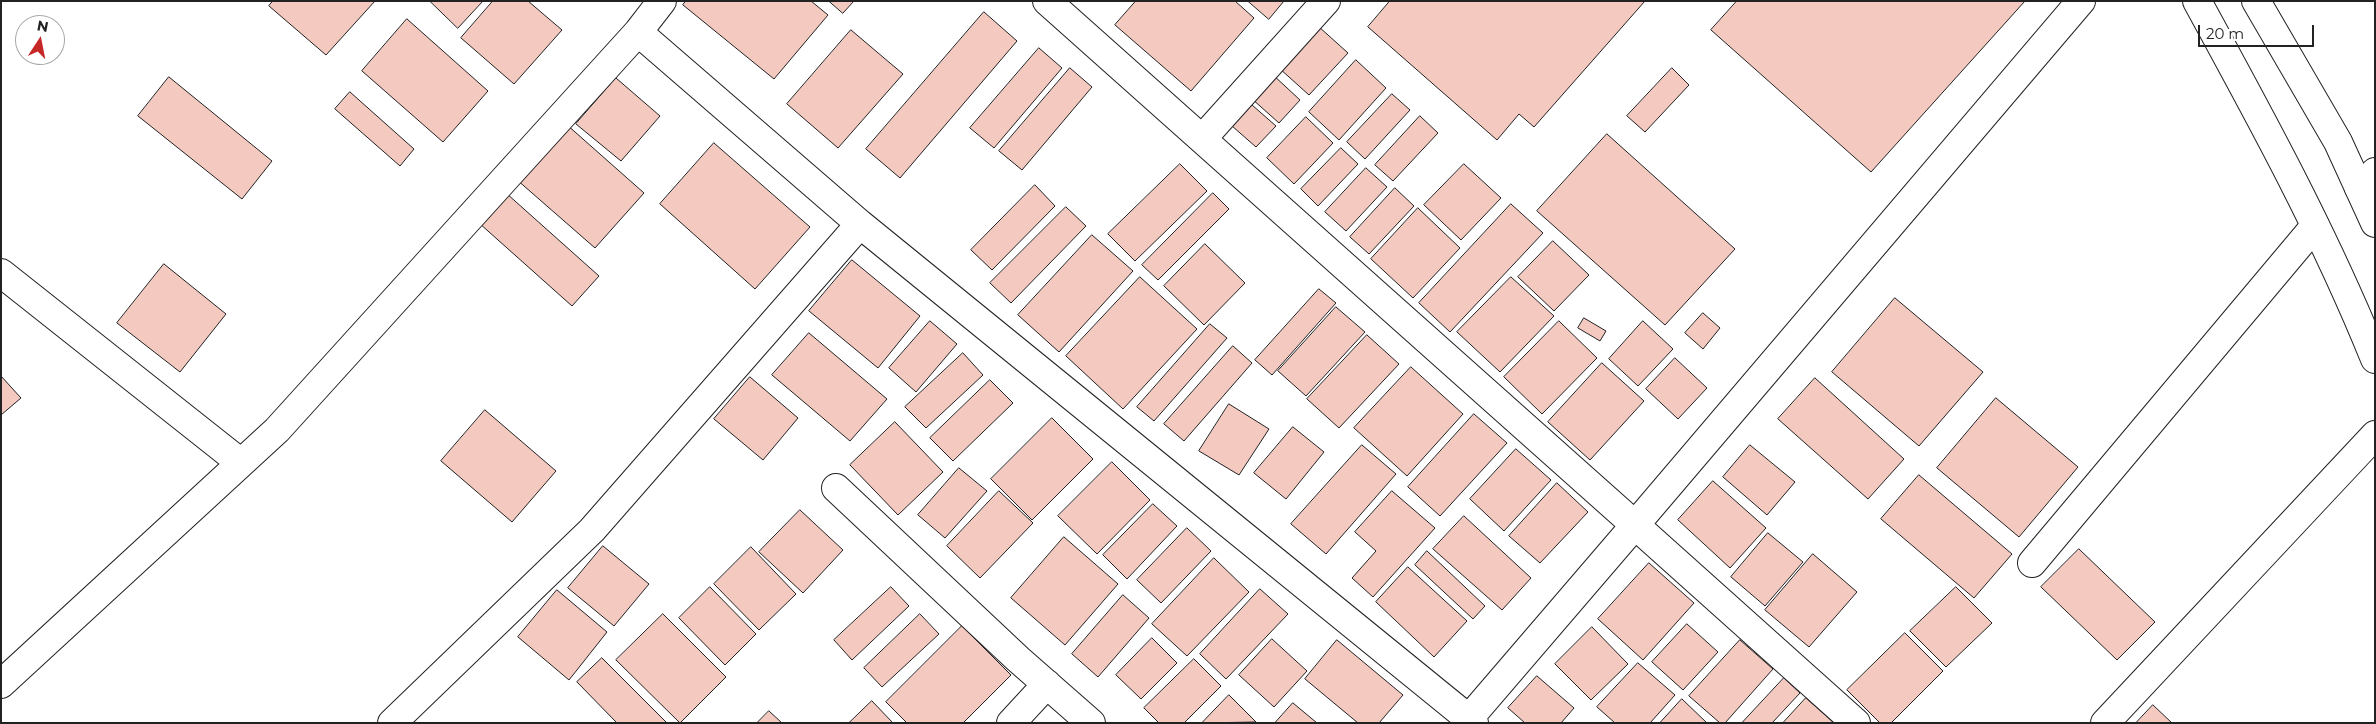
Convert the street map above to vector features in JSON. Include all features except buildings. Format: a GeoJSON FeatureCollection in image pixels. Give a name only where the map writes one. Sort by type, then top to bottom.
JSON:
{"type":"FeatureCollection","features":[{"type":"Feature","properties":{"kind":"main road"},"geometry":{"type":"LineString","coordinates":[[1,684],[277,430],[638,32],[662,1]]}},
{"type":"Feature","properties":{"kind":"main road"},"geometry":{"type":"LineString","coordinates":[[1048,1],[1856,723]]}},
{"type":"Feature","properties":{"kind":"main road"},"geometry":{"type":"LineString","coordinates":[[1202,139],[1326,1]]}},
{"type":"Feature","properties":{"kind":"main road"},"geometry":{"type":"LineString","coordinates":[[638,32],[860,224],[1470,721],[2081,1]]}},
{"type":"Feature","properties":{"kind":"main road"},"geometry":{"type":"LineString","coordinates":[[2197,1],[2270,134],[2315,226],[2375,359]]}},
{"type":"Feature","properties":{"kind":"main road"},"geometry":{"type":"LineString","coordinates":[[2256,1],[2338,142],[2367,180],[2375,223]]}},
{"type":"Feature","properties":{"kind":"main road"},"geometry":{"type":"LineString","coordinates":[[392,723],[592,530],[860,224]]}},
{"type":"Feature","properties":{"kind":"main road"},"geometry":{"type":"LineString","coordinates":[[2032,563],[2315,226]]}},
{"type":"Feature","properties":{"kind":"main road"},"geometry":{"type":"LineString","coordinates":[[1,273],[241,463]]}},
{"type":"Feature","properties":{"kind":"main road"},"geometry":{"type":"LineString","coordinates":[[2105,723],[2375,435]]}},
{"type":"Feature","properties":{"kind":"main road"},"geometry":{"type":"LineString","coordinates":[[836,488],[1091,723]]}},
{"type":"Feature","properties":{"kind":"main road"},"geometry":{"type":"LineString","coordinates":[[1011,723],[1047,684]]}}]}
